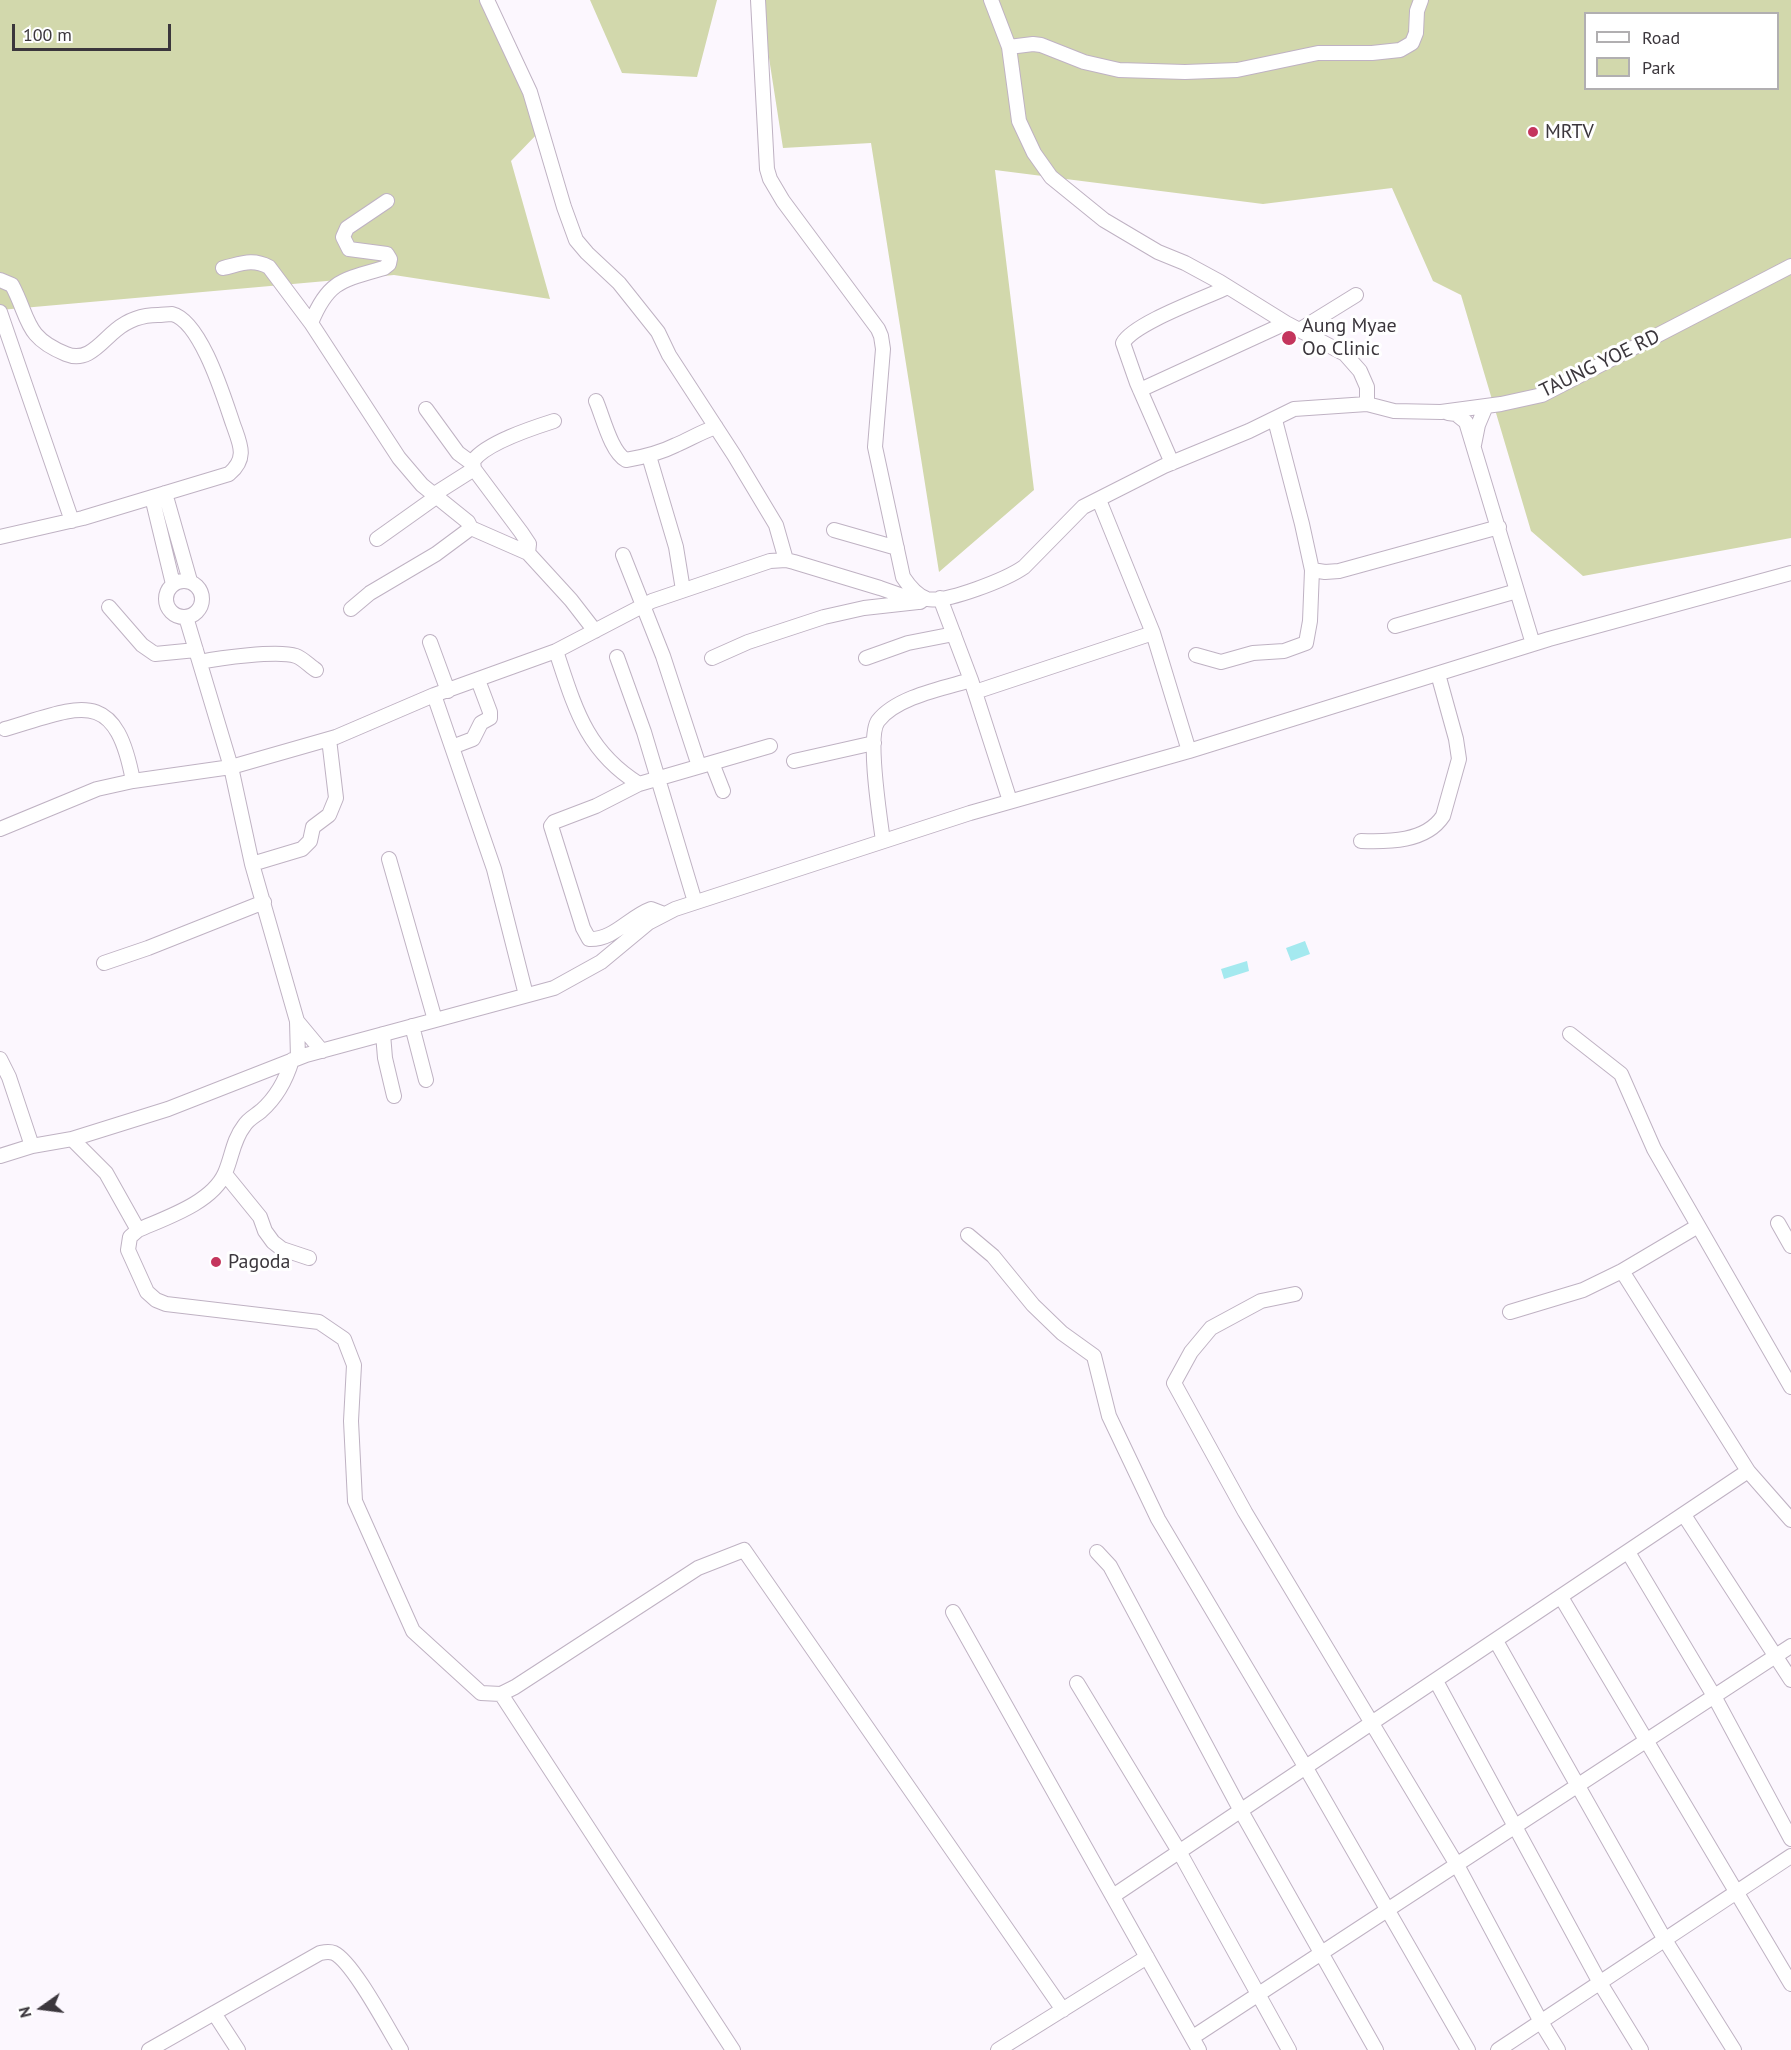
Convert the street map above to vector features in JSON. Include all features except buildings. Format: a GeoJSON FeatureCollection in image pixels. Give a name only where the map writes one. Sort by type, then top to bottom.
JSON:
{"type":"FeatureCollection","features":[{"type":"Feature","properties":{"kind":"street"},"geometry":{"type":"LineString","coordinates":[[487,0],[530,92],[576,240],[619,283],[658,332],[669,355],[734,454],[776,525],[786,560]]}},
{"type":"Feature","properties":{"kind":"street"},"geometry":{"type":"LineString","coordinates":[[758,0],[765,157],[770,179],[783,201],[882,336],[883,349],[875,447],[903,577],[920,596],[929,599],[954,634],[1010,801]]}},
{"type":"Feature","properties":{"kind":"street"},"geometry":{"type":"LineString","coordinates":[[991,0],[1009,47],[1019,121],[1034,153],[1051,177],[1104,220],[1158,252],[1193,267],[1286,323],[1345,354],[1360,371],[1366,387],[1367,404]]}},
{"type":"Feature","properties":{"kind":"street"},"geometry":{"type":"LineString","coordinates":[[1009,47],[1041,45],[1084,62],[1119,70],[1185,72],[1238,70],[1318,53],[1372,53],[1400,50],[1412,43],[1416,33],[1417,11],[1421,0]]}},
{"type":"Feature","properties":{"kind":"street"},"geometry":{"type":"LineString","coordinates":[[311,323],[322,299],[336,284],[384,268],[389,264],[390,259],[387,254],[349,249],[343,237],[347,228],[387,201]]}},
{"type":"Feature","properties":{"kind":"street"},"geometry":{"type":"LineString","coordinates":[[224,268],[250,261],[269,267],[311,323],[399,458],[422,485],[468,522],[471,528],[528,554],[571,600],[595,631]]}},
{"type":"Feature","properties":{"kind":"street","name":"TAUNG YOE RD"},"geometry":{"type":"LineString","coordinates":[[712,658],[748,642],[824,617],[979,588],[1015,573],[1024,567],[1083,507],[1172,463],[1275,420],[1294,409],[1367,404],[1394,411],[1442,412],[1485,406],[1548,392],[1791,266]]}},
{"type":"Feature","properties":{"kind":"street"},"geometry":{"type":"LineString","coordinates":[[0,280],[12,285],[30,329],[39,339],[69,355],[81,356],[90,352],[126,322],[136,318],[172,314],[186,322],[199,340],[215,374],[241,447],[240,460],[229,474],[72,520],[0,537]]}},
{"type":"Feature","properties":{"kind":"street"},"geometry":{"type":"LineString","coordinates":[[1172,463],[1140,390],[1123,343],[1127,336],[1160,317],[1228,287]]}},
{"type":"Feature","properties":{"kind":"street"},"geometry":{"type":"LineString","coordinates":[[1300,329],[1356,295]]}},
{"type":"Feature","properties":{"kind":"street"},"geometry":{"type":"LineString","coordinates":[[0,312],[72,520]]}},
{"type":"Feature","properties":{"kind":"street"},"geometry":{"type":"LineString","coordinates":[[1140,390],[1286,323]]}},
{"type":"Feature","properties":{"kind":"street"},"geometry":{"type":"LineString","coordinates":[[596,401],[614,448],[620,457],[626,460],[649,456],[677,445],[699,432],[716,427]]}},
{"type":"Feature","properties":{"kind":"street"},"geometry":{"type":"LineString","coordinates":[[1473,450],[1485,406]]}},
{"type":"Feature","properties":{"kind":"street"},"geometry":{"type":"LineString","coordinates":[[426,409],[458,453],[473,466],[521,532],[529,544],[528,554]]}},
{"type":"Feature","properties":{"kind":"street"},"geometry":{"type":"LineString","coordinates":[[1442,412],[1456,414],[1466,422],[1533,644]]}},
{"type":"Feature","properties":{"kind":"street"},"geometry":{"type":"LineString","coordinates":[[1196,655],[1221,662],[1253,653],[1284,651],[1306,644],[1310,621],[1312,570],[1275,420]]}},
{"type":"Feature","properties":{"kind":"street"},"geometry":{"type":"LineString","coordinates":[[377,539],[473,466],[476,457],[515,435],[554,422]]}},
{"type":"Feature","properties":{"kind":"street"},"geometry":{"type":"LineString","coordinates":[[649,456],[675,547],[683,590]]}},
{"type":"Feature","properties":{"kind":"street"},"geometry":{"type":"LineString","coordinates":[[159,495],[190,581]]}},
{"type":"Feature","properties":{"kind":"street"},"geometry":{"type":"LineString","coordinates":[[159,495],[173,584]]}},
{"type":"Feature","properties":{"kind":"street"},"geometry":{"type":"LineString","coordinates":[[1100,500],[1153,633],[1189,751]]}},
{"type":"Feature","properties":{"kind":"street"},"geometry":{"type":"LineString","coordinates":[[1312,570],[1339,571],[1499,527]]}},
{"type":"Feature","properties":{"kind":"street"},"geometry":{"type":"LineString","coordinates":[[351,609],[370,593],[436,554],[471,528]]}},
{"type":"Feature","properties":{"kind":"street"},"geometry":{"type":"LineString","coordinates":[[834,530],[897,548]]}},
{"type":"Feature","properties":{"kind":"street"},"geometry":{"type":"LineString","coordinates":[[623,555],[705,764],[723,791]]}},
{"type":"Feature","properties":{"kind":"street"},"geometry":{"type":"LineString","coordinates":[[0,829],[97,789],[132,781],[231,767],[329,739],[441,693],[556,651],[644,605],[770,561],[786,560],[929,599]]}},
{"type":"Feature","properties":{"kind":"street"},"geometry":{"type":"LineString","coordinates":[[0,1156],[32,1146],[72,1139],[168,1109],[295,1059],[554,988],[601,962],[648,923],[695,902],[1010,801],[1189,751],[1533,644],[1791,573]]}},
{"type":"Feature","properties":{"kind":"street"},"geometry":{"type":"LineString","coordinates":[[181,580],[190,581],[197,585],[201,592],[200,608],[194,614],[186,617],[178,616],[171,612],[165,597],[173,584],[181,580]]}},
{"type":"Feature","properties":{"kind":"street"},"geometry":{"type":"LineString","coordinates":[[1395,626],[1517,591]]}},
{"type":"Feature","properties":{"kind":"street"},"geometry":{"type":"LineString","coordinates":[[110,607],[142,645],[155,654],[219,658],[296,656],[316,670]]}},
{"type":"Feature","properties":{"kind":"street"},"geometry":{"type":"LineString","coordinates":[[186,617],[231,767],[252,864],[297,1021],[295,1059],[271,1102],[247,1121],[240,1130],[232,1147],[225,1174],[212,1190],[191,1207],[138,1230],[130,1237],[128,1250],[147,1292],[156,1300],[166,1304],[319,1322],[344,1340],[354,1365],[351,1422],[355,1501],[413,1631],[481,1693],[501,1694],[515,1687],[698,1568],[744,1550],[1062,2010]]}},
{"type":"Feature","properties":{"kind":"street"},"geometry":{"type":"LineString","coordinates":[[883,841],[874,742],[877,723],[888,712],[908,700],[973,686],[1153,633]]}},
{"type":"Feature","properties":{"kind":"street"},"geometry":{"type":"LineString","coordinates":[[866,658],[908,643],[954,634]]}},
{"type":"Feature","properties":{"kind":"street"},"geometry":{"type":"LineString","coordinates":[[430,642],[452,747],[494,869],[526,995]]}},
{"type":"Feature","properties":{"kind":"street"},"geometry":{"type":"LineString","coordinates":[[556,651],[570,695],[587,733],[599,752],[639,784]]}},
{"type":"Feature","properties":{"kind":"street"},"geometry":{"type":"LineString","coordinates":[[617,657],[658,778],[695,902]]}},
{"type":"Feature","properties":{"kind":"street"},"geometry":{"type":"LineString","coordinates":[[1361,841],[1383,842],[1416,835],[1438,824],[1443,816],[1459,759],[1438,674]]}},
{"type":"Feature","properties":{"kind":"street"},"geometry":{"type":"LineString","coordinates":[[452,747],[473,740],[481,723],[490,718],[490,712],[478,680]]}},
{"type":"Feature","properties":{"kind":"street"},"geometry":{"type":"LineString","coordinates":[[5,729],[72,710],[96,711],[110,721],[121,736],[127,752],[132,781]]}},
{"type":"Feature","properties":{"kind":"street"},"geometry":{"type":"LineString","coordinates":[[252,864],[307,847],[313,827],[329,815],[336,798],[329,739]]}},
{"type":"Feature","properties":{"kind":"street"},"geometry":{"type":"LineString","coordinates":[[794,761],[874,742]]}},
{"type":"Feature","properties":{"kind":"street"},"geometry":{"type":"LineString","coordinates":[[664,914],[651,909],[608,936],[598,940],[589,939],[582,928],[551,826],[554,822],[596,806],[639,784],[770,746]]}},
{"type":"Feature","properties":{"kind":"street"},"geometry":{"type":"LineString","coordinates":[[389,859],[435,1020]]}},
{"type":"Feature","properties":{"kind":"street"},"geometry":{"type":"LineString","coordinates":[[104,963],[264,902]]}},
{"type":"Feature","properties":{"kind":"street"},"geometry":{"type":"LineString","coordinates":[[297,1021],[322,1051]]}},
{"type":"Feature","properties":{"kind":"street"},"geometry":{"type":"LineString","coordinates":[[412,1026],[426,1080]]}},
{"type":"Feature","properties":{"kind":"street"},"geometry":{"type":"LineString","coordinates":[[383,1034],[385,1058],[394,1096]]}},
{"type":"Feature","properties":{"kind":"street"},"geometry":{"type":"LineString","coordinates":[[1570,1034],[1621,1074],[1654,1149],[1791,1387]]}},
{"type":"Feature","properties":{"kind":"street"},"geometry":{"type":"LineString","coordinates":[[0,1059],[9,1077],[32,1146]]}},
{"type":"Feature","properties":{"kind":"street"},"geometry":{"type":"LineString","coordinates":[[72,1139],[106,1173],[138,1230]]}},
{"type":"Feature","properties":{"kind":"street"},"geometry":{"type":"LineString","coordinates":[[225,1174],[260,1217],[265,1231],[273,1242],[282,1249],[309,1258]]}},
{"type":"Feature","properties":{"kind":"street"},"geometry":{"type":"LineString","coordinates":[[1778,1223],[1791,1246]]}},
{"type":"Feature","properties":{"kind":"street"},"geometry":{"type":"LineString","coordinates":[[1510,1312],[1583,1290],[1622,1271],[1698,1226]]}},
{"type":"Feature","properties":{"kind":"street"},"geometry":{"type":"LineString","coordinates":[[968,1235],[993,1257],[1033,1305],[1062,1333],[1094,1356],[1109,1416],[1158,1519],[1306,1768],[1468,2050]]}},
{"type":"Feature","properties":{"kind":"street"},"geometry":{"type":"LineString","coordinates":[[1622,1271],[1748,1472],[1791,1520]]}},
{"type":"Feature","properties":{"kind":"street"},"geometry":{"type":"LineString","coordinates":[[1294,1294],[1261,1301],[1211,1329],[1191,1352],[1174,1383],[1245,1512],[1457,1865],[1558,2050]]}},
{"type":"Feature","properties":{"kind":"street"},"geometry":{"type":"LineString","coordinates":[[1113,1896],[1748,1472]]}},
{"type":"Feature","properties":{"kind":"street"},"geometry":{"type":"LineString","coordinates":[[1684,1515],[1791,1680]]}},
{"type":"Feature","properties":{"kind":"street"},"geometry":{"type":"LineString","coordinates":[[1097,1551],[1110,1566],[1241,1812],[1376,2050]]}},
{"type":"Feature","properties":{"kind":"street"},"geometry":{"type":"LineString","coordinates":[[1628,1551],[1714,1696],[1791,1839]]}},
{"type":"Feature","properties":{"kind":"street"},"geometry":{"type":"LineString","coordinates":[[1562,1597],[1791,1984]]}},
{"type":"Feature","properties":{"kind":"street"},"geometry":{"type":"LineString","coordinates":[[953,1612],[1196,2044],[1258,1994],[1791,1646]]}},
{"type":"Feature","properties":{"kind":"street"},"geometry":{"type":"LineString","coordinates":[[1496,1641],[1665,1940],[1734,2050]]}},
{"type":"Feature","properties":{"kind":"street"},"geometry":{"type":"LineString","coordinates":[[1436,1681],[1600,1983],[1641,2050]]}},
{"type":"Feature","properties":{"kind":"street"},"geometry":{"type":"LineString","coordinates":[[1077,1683],[1180,1853],[1289,2050]]}},
{"type":"Feature","properties":{"kind":"street"},"geometry":{"type":"LineString","coordinates":[[501,1694],[733,2050]]}},
{"type":"Feature","properties":{"kind":"street"},"geometry":{"type":"LineString","coordinates":[[1498,2050],[1791,1856]]}},
{"type":"Feature","properties":{"kind":"street"},"geometry":{"type":"LineString","coordinates":[[149,2050],[320,1953],[331,1952],[340,1958],[353,1973],[401,2050]]}},
{"type":"Feature","properties":{"kind":"street"},"geometry":{"type":"LineString","coordinates":[[999,2050],[1147,1957]]}},
{"type":"Feature","properties":{"kind":"street"},"geometry":{"type":"LineString","coordinates":[[214,2013],[238,2050]]}},
{"type":"Feature","properties":{"kind":"green space"},"geometry":{"type":"Polygon","coordinates":[[[0,0],[488,0],[540,131],[511,161],[550,299],[394,275],[0,310],[0,0]]]}},
{"type":"Feature","properties":{"kind":"green space"},"geometry":{"type":"Polygon","coordinates":[[[590,0],[717,0],[697,77],[622,73],[590,0]]]}},
{"type":"Feature","properties":{"kind":"green space"},"geometry":{"type":"Polygon","coordinates":[[[760,0],[1791,0],[1791,538],[1583,576],[1531,531],[1461,295],[1433,281],[1392,188],[1263,204],[995,170],[1034,490],[939,572],[871,143],[783,148],[760,0]]]}},
{"type":"Feature","properties":{"kind":"water"},"geometry":{"type":"Polygon","coordinates":[[[1305,941],[1310,954],[1291,961],[1286,948],[1305,941]]]}},
{"type":"Feature","properties":{"kind":"water"},"geometry":{"type":"Polygon","coordinates":[[[1247,961],[1249,971],[1224,979],[1221,969],[1247,961]]]}},
{"type":"Feature","properties":{"kind":"place","name":"MRTV"},"geometry":{"type":"Point","coordinates":[1533,132]}},
{"type":"Feature","properties":{"kind":"place","name":"Aung Myae Oo Clinic"},"geometry":{"type":"Point","coordinates":[1289,338]}},
{"type":"Feature","properties":{"kind":"place","name":"Pagoda"},"geometry":{"type":"Point","coordinates":[216,1262]}}]}
